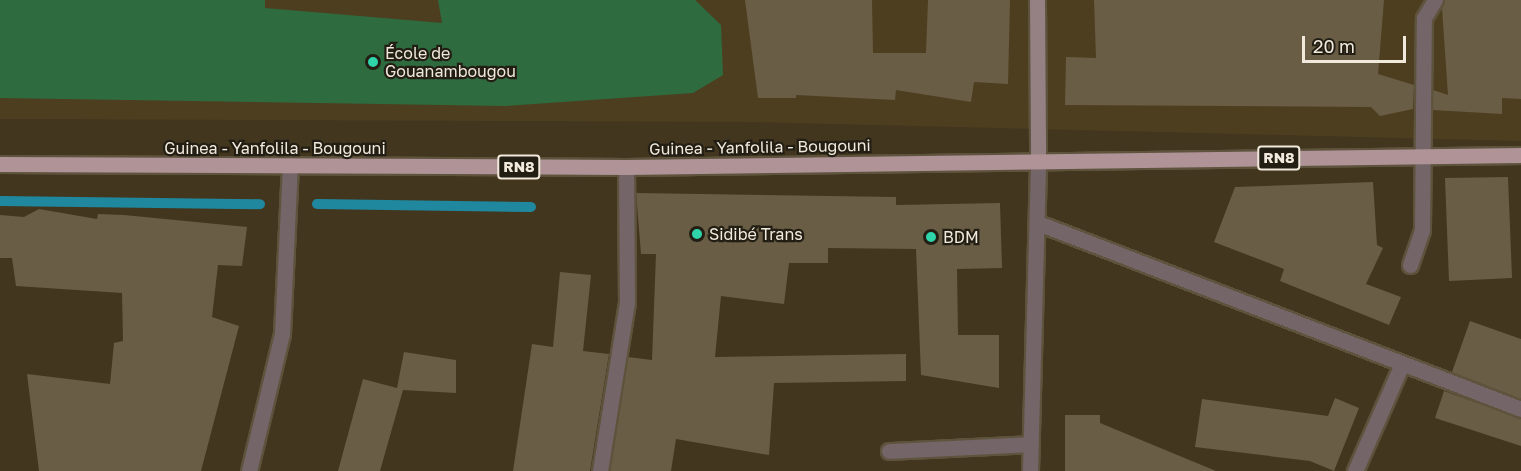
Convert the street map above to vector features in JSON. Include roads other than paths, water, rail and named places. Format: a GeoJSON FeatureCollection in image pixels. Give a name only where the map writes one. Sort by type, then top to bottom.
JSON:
{"type":"FeatureCollection","features":[{"type":"Feature","properties":{"kind":"main road"},"geometry":{"type":"LineString","coordinates":[[1037,0],[1038,161]]}},
{"type":"Feature","properties":{"kind":"main road","name":"Guinea - Yanfolila - Bougouni"},"geometry":{"type":"LineString","coordinates":[[0,164],[626,167],[1521,155]]}},
{"type":"Feature","properties":{"kind":"street"},"geometry":{"type":"LineString","coordinates":[[1410,265],[1422,230],[1424,18],[1435,0]]}},
{"type":"Feature","properties":{"kind":"street"},"geometry":{"type":"LineString","coordinates":[[1030,471],[1038,161]]}},
{"type":"Feature","properties":{"kind":"street"},"geometry":{"type":"LineString","coordinates":[[249,471],[282,334],[290,167]]}},
{"type":"Feature","properties":{"kind":"street"},"geometry":{"type":"LineString","coordinates":[[600,471],[627,303],[626,167]]}},
{"type":"Feature","properties":{"kind":"street"},"geometry":{"type":"LineString","coordinates":[[1038,223],[1401,366],[1521,409]]}},
{"type":"Feature","properties":{"kind":"street"},"geometry":{"type":"LineString","coordinates":[[1354,471],[1401,366]]}},
{"type":"Feature","properties":{"kind":"street"},"geometry":{"type":"LineString","coordinates":[[888,451],[1031,444]]}},
{"type":"Feature","properties":{"kind":"waterway"},"geometry":{"type":"LineString","coordinates":[[0,201],[260,204]]}},
{"type":"Feature","properties":{"kind":"waterway"},"geometry":{"type":"LineString","coordinates":[[317,204],[531,207]]}},
{"type":"Feature","properties":{"kind":"place","name":"École de Gouanambougou"},"geometry":{"type":"Point","coordinates":[373,62]}},
{"type":"Feature","properties":{"kind":"place","name":"Sidibé Trans"},"geometry":{"type":"Point","coordinates":[697,234]}},
{"type":"Feature","properties":{"kind":"place","name":"BDM"},"geometry":{"type":"Point","coordinates":[931,237]}}]}
